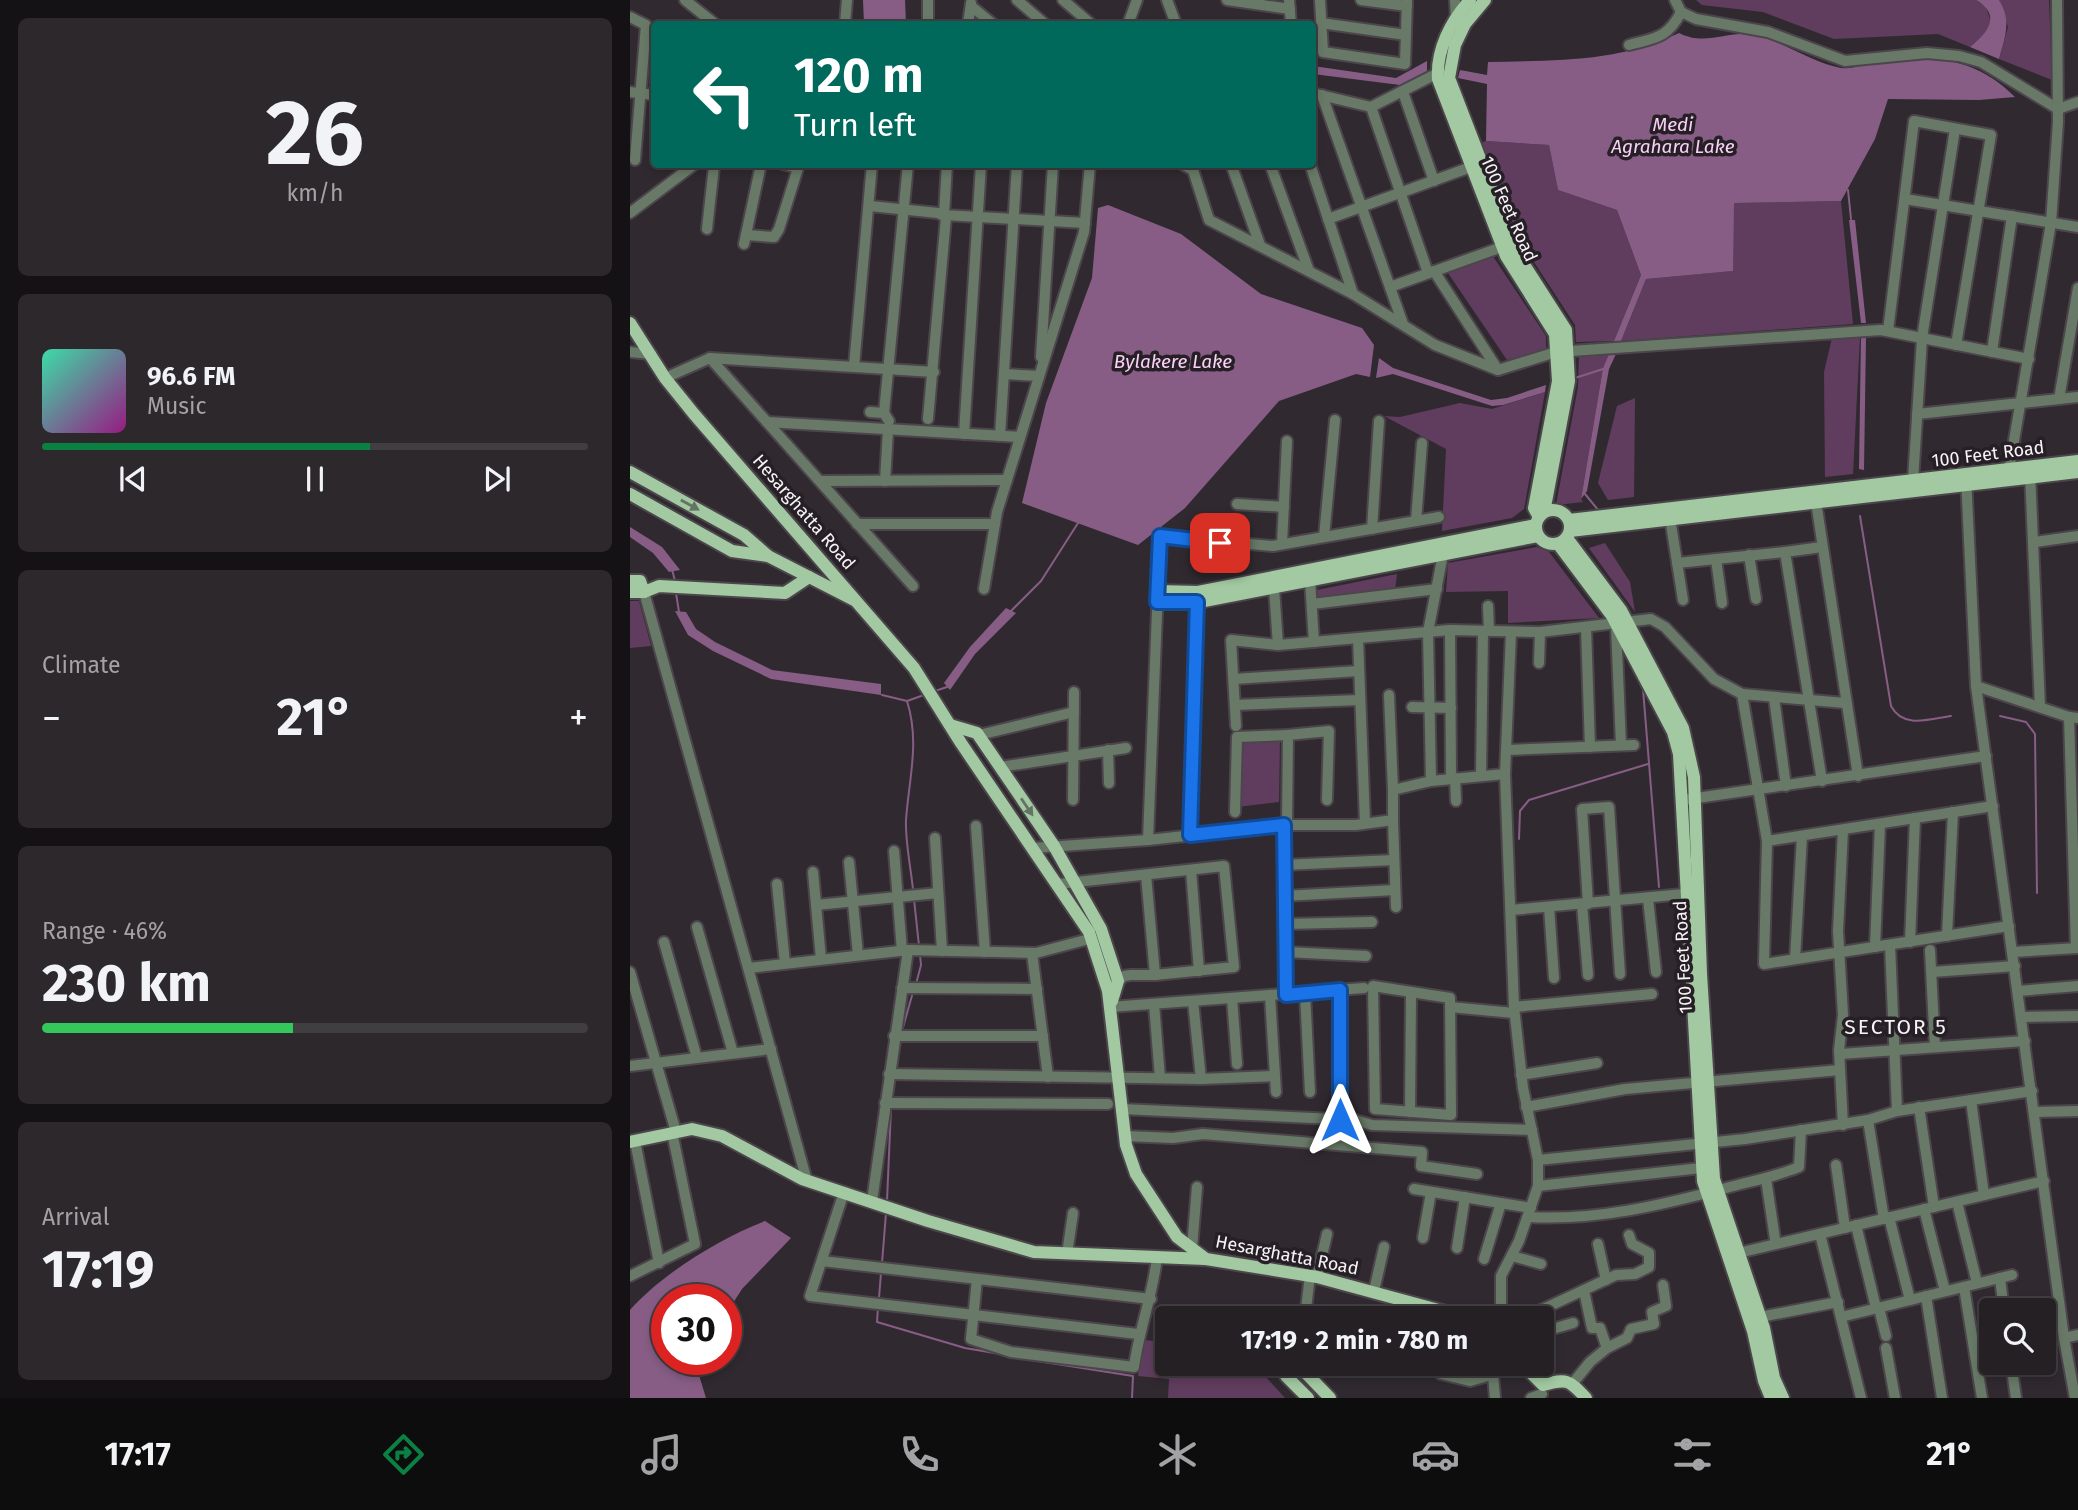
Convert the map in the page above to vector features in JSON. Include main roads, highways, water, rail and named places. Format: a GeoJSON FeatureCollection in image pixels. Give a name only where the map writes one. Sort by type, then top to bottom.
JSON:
{"type":"FeatureCollection","features":[{"type":"Feature","properties":{"kind":"main road","name":"100 Feet Road"},"geometry":{"type":"LineString","coordinates":[[1470,0],[1456,19],[1442,65],[1445,85],[1471,167],[1502,247],[1554,331],[1562,351]]}},
{"type":"Feature","properties":{"kind":"main road","name":"100 Feet Road"},"geometry":{"type":"LineString","coordinates":[[1442,65],[1465,24],[1485,0]]}},
{"type":"Feature","properties":{"kind":"main road","name":"100 Feet Road"},"geometry":{"type":"LineString","coordinates":[[1445,85],[1516,252],[1565,327],[1561,395],[1534,508],[1540,522]]}},
{"type":"Feature","properties":{"kind":"main road","name":"Hesarghatta Road"},"geometry":{"type":"LineString","coordinates":[[630,323],[665,378],[914,668],[1089,932],[1108,991],[1125,1136],[1141,1181],[1177,1237],[1206,1259],[1313,1276],[1426,1306]]}},
{"type":"Feature","properties":{"kind":"main road","name":"100 Feet Road"},"geometry":{"type":"LineString","coordinates":[[1621,518],[1670,518],[1816,502],[2030,472],[2078,461]]}},
{"type":"Feature","properties":{"kind":"main road","name":"100 Feet Road"},"geometry":{"type":"LineString","coordinates":[[1783,1398],[1712,1192],[1708,1167],[1688,800],[1682,766],[1673,732],[1621,622],[1571,530],[1621,518],[1913,481],[1966,481],[2009,470],[2078,472]]}},
{"type":"Feature","properties":{"kind":"main road"},"geometry":{"type":"LineString","coordinates":[[630,472],[744,535],[768,556],[862,605]]}},
{"type":"Feature","properties":{"kind":"main road"},"geometry":{"type":"LineString","coordinates":[[630,494],[732,551],[768,556]]}},
{"type":"Feature","properties":{"kind":"main road"},"geometry":{"type":"LineString","coordinates":[[1540,522],[1198,592],[1157,596],[1197,602],[1443,554],[1540,522],[1562,512],[1571,530],[1546,542],[1540,522]]}},
{"type":"Feature","properties":{"kind":"main road"},"geometry":{"type":"LineString","coordinates":[[630,592],[644,592],[659,586],[785,593],[808,577]]}},
{"type":"Feature","properties":{"kind":"main road"},"geometry":{"type":"LineString","coordinates":[[630,581],[640,581],[644,592]]}},
{"type":"Feature","properties":{"kind":"main road","name":"Hesarghatta Road"},"geometry":{"type":"LineString","coordinates":[[950,725],[979,735],[1054,846],[1075,882],[1101,929],[1118,981],[1110,1007]]}},
{"type":"Feature","properties":{"kind":"main road"},"geometry":{"type":"LineString","coordinates":[[632,1141],[692,1129],[722,1136],[807,1181],[1034,1252],[1206,1259]]}},
{"type":"Feature","properties":{"kind":"main road","name":"100 Feet Road"},"geometry":{"type":"LineString","coordinates":[[1755,1318],[1771,1398]]}},
{"type":"Feature","properties":{"kind":"main road"},"geometry":{"type":"LineString","coordinates":[[1286,1376],[1308,1398]]}},
{"type":"Feature","properties":{"kind":"main road"},"geometry":{"type":"LineString","coordinates":[[1309,1376],[1330,1398]]}},
{"type":"Feature","properties":{"kind":"main road"},"geometry":{"type":"LineString","coordinates":[[1529,1376],[1540,1394],[1562,1380],[1573,1384],[1586,1398]]}},
{"type":"Feature","properties":{"kind":"water"},"geometry":{"type":"Polygon","coordinates":[[[863,0],[905,0],[906,21],[864,21],[863,0]]]}},
{"type":"Feature","properties":{"kind":"water"},"geometry":{"type":"Polygon","coordinates":[[[1976,0],[1999,0],[2003,8],[2006,29],[1999,59],[1970,47],[1990,24],[1989,12],[1976,0]]]}},
{"type":"Feature","properties":{"kind":"water","name":"Medi Agrahara Lake"},"geometry":{"type":"Polygon","coordinates":[[[1679,33],[1706,39],[1751,34],[1841,68],[1897,59],[1951,61],[1984,74],[2015,97],[1979,100],[1888,99],[1875,139],[1841,201],[1734,203],[1733,271],[1646,279],[1621,341],[1614,341],[1641,275],[1617,210],[1558,190],[1549,145],[1486,141],[1487,84],[1458,78],[1460,70],[1487,75],[1488,62],[1561,60],[1609,55],[1656,43],[1679,33]]]}},
{"type":"Feature","properties":{"kind":"water"},"geometry":{"type":"Polygon","coordinates":[[[1427,61],[1427,71],[1400,85],[1316,74],[1316,66],[1396,78],[1427,61]]]}},
{"type":"Feature","properties":{"kind":"water","name":"Bylakere Lake"},"geometry":{"type":"Polygon","coordinates":[[[1108,205],[1181,234],[1261,294],[1362,328],[1374,345],[1370,377],[1356,374],[1279,401],[1185,508],[1138,545],[1022,503],[1046,403],[1092,278],[1098,208],[1108,205]]]}},
{"type":"Feature","properties":{"kind":"water"},"geometry":{"type":"Polygon","coordinates":[[[1849,220],[1855,220],[1866,323],[1861,323],[1849,220]]]}},
{"type":"Feature","properties":{"kind":"water"},"geometry":{"type":"Polygon","coordinates":[[[1861,336],[1866,336],[1864,470],[1859,469],[1861,336]]]}},
{"type":"Feature","properties":{"kind":"water"},"geometry":{"type":"Polygon","coordinates":[[[1609,354],[1616,354],[1609,369],[1587,491],[1581,499],[1603,368],[1609,354]]]}},
{"type":"Feature","properties":{"kind":"water"},"geometry":{"type":"Polygon","coordinates":[[[1379,358],[1393,368],[1491,400],[1507,398],[1546,385],[1545,392],[1492,406],[1393,374],[1376,378],[1379,358]]]}},
{"type":"Feature","properties":{"kind":"water"},"geometry":{"type":"Polygon","coordinates":[[[630,527],[662,547],[680,570],[669,572],[653,553],[630,537],[630,527]]]}},
{"type":"Feature","properties":{"kind":"water"},"geometry":{"type":"Polygon","coordinates":[[[1006,608],[1016,613],[975,654],[950,690],[944,683],[970,647],[1006,608]]]}},
{"type":"Feature","properties":{"kind":"water"},"geometry":{"type":"Polygon","coordinates":[[[675,611],[686,612],[696,629],[715,642],[772,670],[881,684],[881,695],[771,679],[713,651],[688,635],[675,611]]]}},
{"type":"Feature","properties":{"kind":"water"},"geometry":{"type":"Polygon","coordinates":[[[765,1221],[791,1238],[742,1289],[742,1284],[657,1284],[693,1258],[765,1221]]]}},
{"type":"Feature","properties":{"kind":"water"},"geometry":{"type":"Polygon","coordinates":[[[651,1290],[651,1375],[699,1375],[706,1398],[630,1398],[630,1310],[651,1290]]]}},
{"type":"Feature","properties":{"kind":"waterway"},"geometry":{"type":"LineString","coordinates":[[1848,190],[1851,219]]}},
{"type":"Feature","properties":{"kind":"waterway"},"geometry":{"type":"LineString","coordinates":[[1575,378],[1603,369]]}},
{"type":"Feature","properties":{"kind":"waterway"},"geometry":{"type":"LineString","coordinates":[[1585,494],[1599,511]]}},
{"type":"Feature","properties":{"kind":"waterway"},"geometry":{"type":"LineString","coordinates":[[1860,516],[1891,706],[1902,718],[1910,720],[1951,716]]}},
{"type":"Feature","properties":{"kind":"waterway"},"geometry":{"type":"LineString","coordinates":[[1011,611],[1041,581],[1078,523]]}},
{"type":"Feature","properties":{"kind":"waterway"},"geometry":{"type":"LineString","coordinates":[[672,569],[675,581]]}},
{"type":"Feature","properties":{"kind":"waterway"},"geometry":{"type":"LineString","coordinates":[[676,593],[679,612]]}},
{"type":"Feature","properties":{"kind":"waterway"},"geometry":{"type":"LineString","coordinates":[[935,691],[947,687]]}},
{"type":"Feature","properties":{"kind":"waterway"},"geometry":{"type":"LineString","coordinates":[[1643,689],[1659,887]]}},
{"type":"Feature","properties":{"kind":"waterway"},"geometry":{"type":"LineString","coordinates":[[882,695],[907,701],[924,695]]}},
{"type":"Feature","properties":{"kind":"waterway"},"geometry":{"type":"LineString","coordinates":[[907,701],[913,731],[906,820],[913,890]]}},
{"type":"Feature","properties":{"kind":"waterway"},"geometry":{"type":"LineString","coordinates":[[2000,716],[2026,722],[2035,734],[2037,893]]}},
{"type":"Feature","properties":{"kind":"waterway"},"geometry":{"type":"LineString","coordinates":[[1519,839],[1520,811],[1529,800],[1648,764]]}},
{"type":"Feature","properties":{"kind":"waterway"},"geometry":{"type":"LineString","coordinates":[[914,899],[919,946]]}},
{"type":"Feature","properties":{"kind":"waterway"},"geometry":{"type":"LineString","coordinates":[[916,984],[921,965],[920,955]]}},
{"type":"Feature","properties":{"kind":"waterway"},"geometry":{"type":"LineString","coordinates":[[902,1031],[913,992]]}},
{"type":"Feature","properties":{"kind":"waterway"},"geometry":{"type":"LineString","coordinates":[[887,1201],[891,1108]]}},
{"type":"Feature","properties":{"kind":"waterway"},"geometry":{"type":"LineString","coordinates":[[882,1263],[886,1213]]}},
{"type":"Feature","properties":{"kind":"waterway"},"geometry":{"type":"LineString","coordinates":[[879,1298],[881,1273]]}},
{"type":"Feature","properties":{"kind":"waterway"},"geometry":{"type":"LineString","coordinates":[[878,1307],[877,1322],[965,1348],[1006,1355]]}},
{"type":"Feature","properties":{"kind":"waterway"},"geometry":{"type":"LineString","coordinates":[[1025,1359],[1133,1376],[1132,1398]]}},
{"type":"Feature","properties":{"kind":"district","name":"SECTOR 5"},"geometry":{"type":"Point","coordinates":[1896,1027]}}]}
